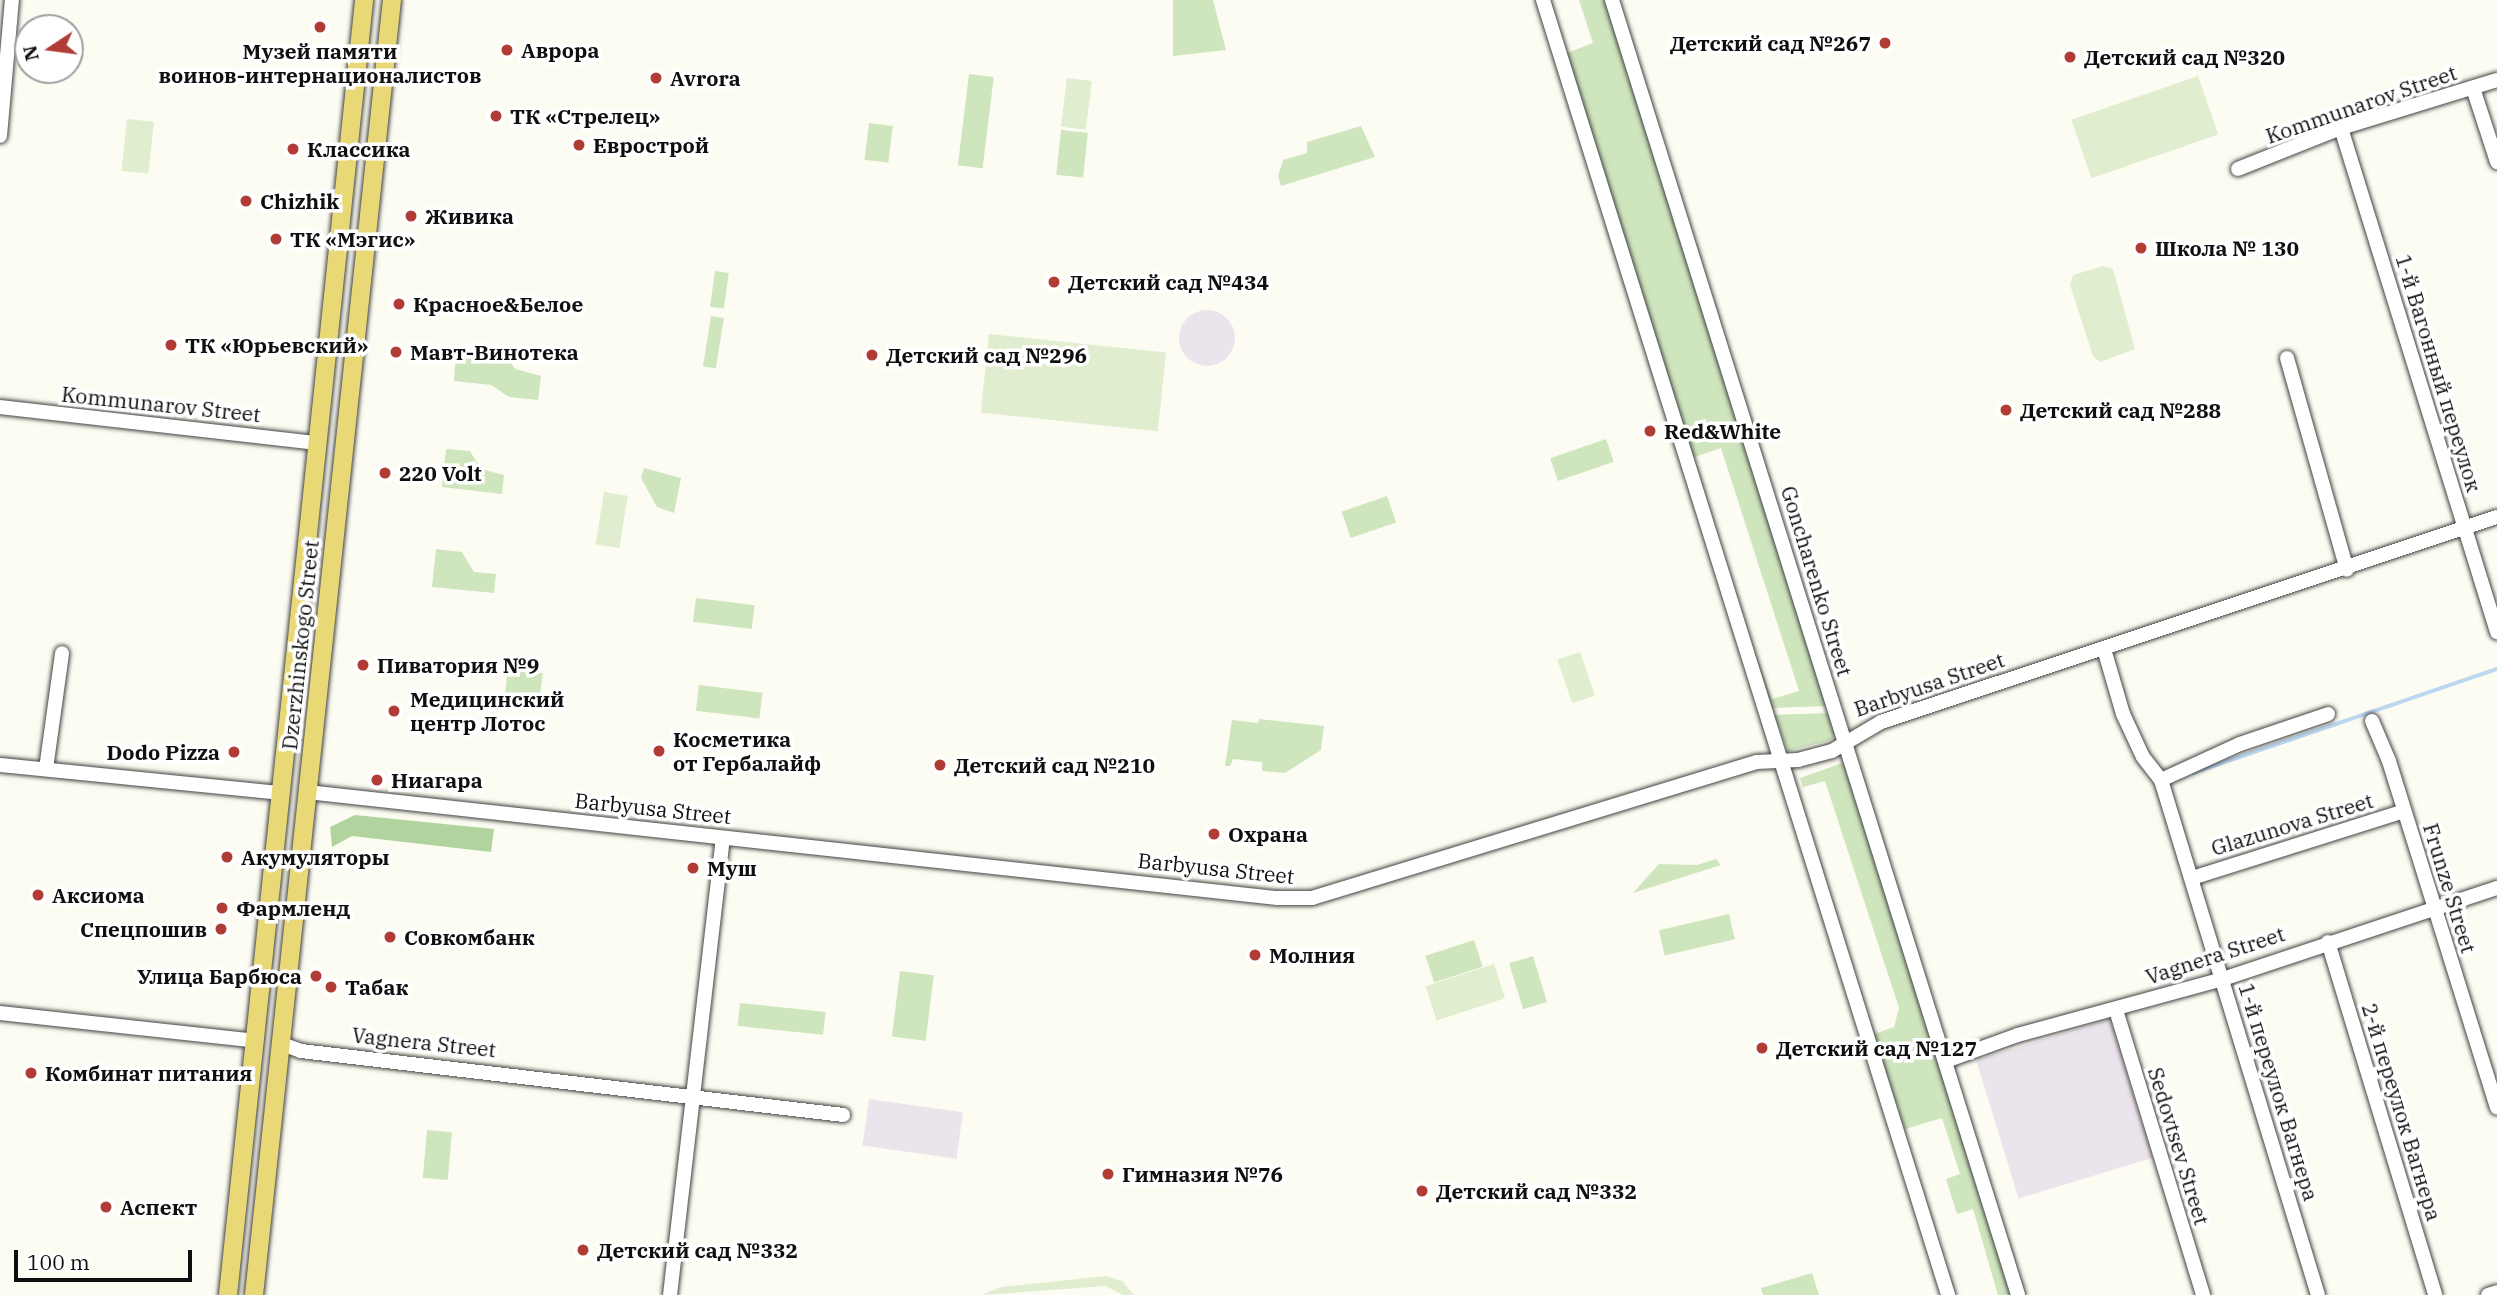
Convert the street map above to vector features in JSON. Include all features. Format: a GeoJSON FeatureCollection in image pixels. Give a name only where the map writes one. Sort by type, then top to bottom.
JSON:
{"type":"FeatureCollection","features":[{"type":"Feature","properties":{"kind":"main road","name":"Dzerzhinskogo Street"},"geometry":{"type":"LineString","coordinates":[[228,1295],[364,0]]}},
{"type":"Feature","properties":{"kind":"main road","name":"Dzerzhinskogo Street"},"geometry":{"type":"LineString","coordinates":[[254,1295],[392,0]]}},
{"type":"Feature","properties":{"kind":"main road"},"geometry":{"type":"LineString","coordinates":[[333,298],[359,300]]}},
{"type":"Feature","properties":{"kind":"main road"},"geometry":{"type":"LineString","coordinates":[[317,443],[343,448]]}},
{"type":"Feature","properties":{"kind":"main road","name":"Barbyusa Street"},"geometry":{"type":"LineString","coordinates":[[280,793],[307,792]]}},
{"type":"Feature","properties":{"kind":"main road","name":"Vagnera Street"},"geometry":{"type":"LineString","coordinates":[[256,1041],[282,1044]]}},
{"type":"Feature","properties":{"kind":"street"},"geometry":{"type":"LineString","coordinates":[[0,136],[12,0]]}},
{"type":"Feature","properties":{"kind":"street"},"geometry":{"type":"LineString","coordinates":[[1543,0],[1948,1295]]}},
{"type":"Feature","properties":{"kind":"street","name":"Goncharenko Street"},"geometry":{"type":"LineString","coordinates":[[1612,0],[2018,1295]]}},
{"type":"Feature","properties":{"kind":"street","name":"Kommunarov Street"},"geometry":{"type":"LineString","coordinates":[[2238,169],[2341,128],[2497,80]]}},
{"type":"Feature","properties":{"kind":"street"},"geometry":{"type":"LineString","coordinates":[[2473,88],[2497,163]]}},
{"type":"Feature","properties":{"kind":"street","name":"1-й Вагонный переулок"},"geometry":{"type":"LineString","coordinates":[[2341,128],[2497,632]]}},
{"type":"Feature","properties":{"kind":"street"},"geometry":{"type":"LineString","coordinates":[[2287,358],[2347,570]]}},
{"type":"Feature","properties":{"kind":"street","name":"Kommunarov Street"},"geometry":{"type":"LineString","coordinates":[[0,407],[317,443]]}},
{"type":"Feature","properties":{"kind":"street","name":"Barbyusa Street"},"geometry":{"type":"LineString","coordinates":[[307,792],[1303,899],[1745,766],[1781,759],[1798,760],[1832,751],[1845,740],[1881,722],[2347,570],[2497,517]]}},
{"type":"Feature","properties":{"kind":"street","name":"1-й переулок Вагнера"},"geometry":{"type":"LineString","coordinates":[[2104,649],[2123,714],[2143,757],[2161,780],[2318,1295]]}},
{"type":"Feature","properties":{"kind":"street"},"geometry":{"type":"LineString","coordinates":[[46,769],[62,653]]}},
{"type":"Feature","properties":{"kind":"street"},"geometry":{"type":"LineString","coordinates":[[2161,780],[2240,744],[2328,714]]}},
{"type":"Feature","properties":{"kind":"street","name":"Frunze Street"},"geometry":{"type":"LineString","coordinates":[[2372,721],[2404,811],[2497,1108]]}},
{"type":"Feature","properties":{"kind":"street","name":"Barbyusa Street"},"geometry":{"type":"LineString","coordinates":[[0,765],[280,793]]}},
{"type":"Feature","properties":{"kind":"street","name":"Glazunova Street"},"geometry":{"type":"LineString","coordinates":[[2192,878],[2404,811]]}},
{"type":"Feature","properties":{"kind":"street"},"geometry":{"type":"LineString","coordinates":[[670,1295],[696,1097],[723,838]]}},
{"type":"Feature","properties":{"kind":"street","name":"Vagnera Street"},"geometry":{"type":"LineString","coordinates":[[1946,1061],[2018,1035],[2223,979],[2497,888]]}},
{"type":"Feature","properties":{"kind":"street","name":"2-й переулок Вагнера"},"geometry":{"type":"LineString","coordinates":[[2328,942],[2435,1295]]}},
{"type":"Feature","properties":{"kind":"street","name":"Sedovtsev Street"},"geometry":{"type":"LineString","coordinates":[[2116,1010],[2203,1295]]}},
{"type":"Feature","properties":{"kind":"street","name":"Vagnera Street"},"geometry":{"type":"LineString","coordinates":[[0,1013],[256,1041]]}},
{"type":"Feature","properties":{"kind":"street","name":"Vagnera Street"},"geometry":{"type":"LineString","coordinates":[[282,1044],[301,1051],[843,1115]]}},
{"type":"Feature","properties":{"kind":"street"},"geometry":{"type":"LineString","coordinates":[[2488,1295],[2497,1292]]}},
{"type":"Feature","properties":{"kind":"shaded area"},"geometry":{"type":"Polygon","coordinates":[[[1207,310],[1218,312],[1227,318],[1233,327],[1233,349],[1227,358],[1218,364],[1207,366],[1196,364],[1187,358],[1181,349],[1179,338],[1181,327],[1187,318],[1196,312],[1207,310]]]}},
{"type":"Feature","properties":{"kind":"shaded area"},"geometry":{"type":"Polygon","coordinates":[[[2110,1019],[2152,1158],[2019,1199],[1976,1060],[2110,1019]]]}},
{"type":"Feature","properties":{"kind":"shaded area"},"geometry":{"type":"Polygon","coordinates":[[[869,1099],[963,1112],[957,1159],[862,1146],[869,1099]]]}},
{"type":"Feature","properties":{"kind":"green space"},"geometry":{"type":"Polygon","coordinates":[[[1173,0],[1213,0],[1226,50],[1173,56],[1173,0]]]}},
{"type":"Feature","properties":{"kind":"green space"},"geometry":{"type":"Polygon","coordinates":[[[1550,0],[1567,53],[1593,43],[1579,0],[1608,0],[1827,706],[1772,708],[1748,633],[1772,699],[1799,691],[1721,448],[1694,457],[1743,620],[1550,0]]]}},
{"type":"Feature","properties":{"kind":"green space"},"geometry":{"type":"Polygon","coordinates":[[[969,74],[994,77],[983,168],[958,165],[969,74]]]}},
{"type":"Feature","properties":{"kind":"green space"},"geometry":{"type":"Polygon","coordinates":[[[2198,76],[2218,135],[2091,178],[2071,120],[2198,76]]]}},
{"type":"Feature","properties":{"kind":"green space"},"geometry":{"type":"Polygon","coordinates":[[[1067,78],[1092,81],[1086,130],[1061,127],[1067,78]]]}},
{"type":"Feature","properties":{"kind":"green space"},"geometry":{"type":"Polygon","coordinates":[[[127,119],[154,122],[148,174],[122,171],[127,119]]]}},
{"type":"Feature","properties":{"kind":"green space"},"geometry":{"type":"Polygon","coordinates":[[[869,123],[893,126],[888,163],[864,160],[869,123]]]}},
{"type":"Feature","properties":{"kind":"green space"},"geometry":{"type":"Polygon","coordinates":[[[1361,126],[1375,157],[1281,186],[1278,176],[1283,160],[1307,153],[1307,142],[1361,126]]]}},
{"type":"Feature","properties":{"kind":"green space"},"geometry":{"type":"Polygon","coordinates":[[[1061,130],[1088,133],[1083,178],[1056,175],[1061,130]]]}},
{"type":"Feature","properties":{"kind":"green space"},"geometry":{"type":"Polygon","coordinates":[[[2103,266],[2113,269],[2135,349],[2100,362],[2093,356],[2070,285],[2073,275],[2103,266]]]}},
{"type":"Feature","properties":{"kind":"green space"},"geometry":{"type":"Polygon","coordinates":[[[715,271],[729,273],[724,309],[710,307],[715,271]]]}},
{"type":"Feature","properties":{"kind":"green space"},"geometry":{"type":"Polygon","coordinates":[[[711,316],[724,318],[716,368],[703,366],[711,316]]]}},
{"type":"Feature","properties":{"kind":"green space"},"geometry":{"type":"Polygon","coordinates":[[[989,334],[1166,353],[1158,431],[981,413],[989,334]]]}},
{"type":"Feature","properties":{"kind":"green space"},"geometry":{"type":"Polygon","coordinates":[[[456,348],[505,354],[515,369],[541,376],[538,400],[509,397],[491,385],[454,381],[456,348]]]}},
{"type":"Feature","properties":{"kind":"green space"},"geometry":{"type":"Polygon","coordinates":[[[1606,439],[1614,462],[1558,481],[1550,458],[1606,439]]]}},
{"type":"Feature","properties":{"kind":"green space"},"geometry":{"type":"Polygon","coordinates":[[[446,449],[470,451],[481,469],[504,475],[502,494],[442,487],[446,449]]]}},
{"type":"Feature","properties":{"kind":"green space"},"geometry":{"type":"Polygon","coordinates":[[[644,468],[681,478],[674,513],[657,507],[641,478],[644,468]]]}},
{"type":"Feature","properties":{"kind":"green space"},"geometry":{"type":"Polygon","coordinates":[[[604,492],[628,496],[619,548],[596,544],[604,492]]]}},
{"type":"Feature","properties":{"kind":"green space"},"geometry":{"type":"Polygon","coordinates":[[[1387,496],[1396,522],[1351,538],[1342,512],[1387,496]]]}},
{"type":"Feature","properties":{"kind":"green space"},"geometry":{"type":"Polygon","coordinates":[[[436,549],[462,552],[474,572],[496,574],[494,593],[432,587],[436,549]]]}},
{"type":"Feature","properties":{"kind":"green space"},"geometry":{"type":"Polygon","coordinates":[[[696,598],[755,605],[752,629],[693,622],[696,598]]]}},
{"type":"Feature","properties":{"kind":"green space"},"geometry":{"type":"Polygon","coordinates":[[[1580,652],[1595,695],[1572,703],[1557,660],[1580,652]]]}},
{"type":"Feature","properties":{"kind":"green space"},"geometry":{"type":"Polygon","coordinates":[[[508,669],[543,673],[539,707],[504,703],[508,669]]]}},
{"type":"Feature","properties":{"kind":"green space"},"geometry":{"type":"Polygon","coordinates":[[[699,685],[763,693],[759,719],[696,711],[699,685]]]}},
{"type":"Feature","properties":{"kind":"green space"},"geometry":{"type":"Polygon","coordinates":[[[1830,713],[1835,734],[1831,740],[1788,751],[1774,715],[1830,713]]]}},
{"type":"Feature","properties":{"kind":"green space"},"geometry":{"type":"Polygon","coordinates":[[[1259,719],[1324,726],[1321,750],[1285,773],[1262,771],[1262,762],[1233,759],[1230,766],[1225,766],[1232,720],[1258,723],[1259,719]]]}},
{"type":"Feature","properties":{"kind":"green space"},"geometry":{"type":"Polygon","coordinates":[[[1845,762],[2011,1295],[1998,1295],[1973,1209],[1957,1214],[1946,1179],[1960,1174],[1942,1118],[1905,1129],[1874,1034],[1894,1027],[1899,1008],[1825,781],[1803,787],[1800,778],[1845,762]]]}},
{"type":"Feature","properties":{"kind":"green space"},"geometry":{"type":"Polygon","coordinates":[[[355,815],[494,829],[491,852],[352,836],[332,847],[330,827],[355,815]]]}},
{"type":"Feature","properties":{"kind":"green space"},"geometry":{"type":"Polygon","coordinates":[[[1716,859],[1721,865],[1633,893],[1659,864],[1697,865],[1716,859]]]}},
{"type":"Feature","properties":{"kind":"green space"},"geometry":{"type":"Polygon","coordinates":[[[1729,914],[1735,939],[1665,956],[1659,930],[1729,914]]]}},
{"type":"Feature","properties":{"kind":"green space"},"geometry":{"type":"Polygon","coordinates":[[[1474,940],[1483,967],[1434,982],[1425,956],[1474,940]]]}},
{"type":"Feature","properties":{"kind":"green space"},"geometry":{"type":"Polygon","coordinates":[[[1533,956],[1547,1002],[1523,1009],[1509,963],[1533,956]]]}},
{"type":"Feature","properties":{"kind":"green space"},"geometry":{"type":"Polygon","coordinates":[[[1494,964],[1505,998],[1437,1020],[1426,986],[1494,964]]]}},
{"type":"Feature","properties":{"kind":"green space"},"geometry":{"type":"Polygon","coordinates":[[[900,971],[934,975],[926,1041],[892,1037],[900,971]]]}},
{"type":"Feature","properties":{"kind":"green space"},"geometry":{"type":"Polygon","coordinates":[[[740,1003],[826,1012],[823,1035],[738,1026],[740,1003]]]}},
{"type":"Feature","properties":{"kind":"green space"},"geometry":{"type":"Polygon","coordinates":[[[427,1130],[452,1132],[448,1180],[423,1178],[427,1130]]]}},
{"type":"Feature","properties":{"kind":"green space"},"geometry":{"type":"Polygon","coordinates":[[[1812,1273],[1819,1295],[1763,1295],[1761,1288],[1812,1273]]]}},
{"type":"Feature","properties":{"kind":"green space"},"geometry":{"type":"Polygon","coordinates":[[[1106,1276],[1122,1281],[1134,1295],[1123,1295],[1106,1286],[982,1295],[1001,1287],[1106,1276]]]}},
{"type":"Feature","properties":{"kind":"waterway"},"geometry":{"type":"LineString","coordinates":[[2193,773],[2497,669]]}},
{"type":"Feature","properties":{"kind":"place","name":"Музей памяти воинов-интернационалистов"},"geometry":{"type":"Point","coordinates":[320,27]}},
{"type":"Feature","properties":{"kind":"place","name":"Детский сад №267"},"geometry":{"type":"Point","coordinates":[1885,43]}},
{"type":"Feature","properties":{"kind":"place","name":"Аврора"},"geometry":{"type":"Point","coordinates":[507,50]}},
{"type":"Feature","properties":{"kind":"place","name":"Детский сад №320"},"geometry":{"type":"Point","coordinates":[2070,57]}},
{"type":"Feature","properties":{"kind":"place","name":"Avrora"},"geometry":{"type":"Point","coordinates":[656,78]}},
{"type":"Feature","properties":{"kind":"place","name":"ТК «Стрелец»"},"geometry":{"type":"Point","coordinates":[496,116]}},
{"type":"Feature","properties":{"kind":"place","name":"Еврострой"},"geometry":{"type":"Point","coordinates":[579,145]}},
{"type":"Feature","properties":{"kind":"place","name":"Классика"},"geometry":{"type":"Point","coordinates":[293,149]}},
{"type":"Feature","properties":{"kind":"place","name":"Chizhik"},"geometry":{"type":"Point","coordinates":[246,201]}},
{"type":"Feature","properties":{"kind":"place","name":"Живика"},"geometry":{"type":"Point","coordinates":[411,216]}},
{"type":"Feature","properties":{"kind":"place","name":"ТК «Мэгис»"},"geometry":{"type":"Point","coordinates":[276,239]}},
{"type":"Feature","properties":{"kind":"place","name":"Школа № 130"},"geometry":{"type":"Point","coordinates":[2141,248]}},
{"type":"Feature","properties":{"kind":"place","name":"Детский сад №434"},"geometry":{"type":"Point","coordinates":[1054,282]}},
{"type":"Feature","properties":{"kind":"place","name":"Красное&Белое"},"geometry":{"type":"Point","coordinates":[399,304]}},
{"type":"Feature","properties":{"kind":"place","name":"ТК «Юрьевский»"},"geometry":{"type":"Point","coordinates":[171,345]}},
{"type":"Feature","properties":{"kind":"place","name":"Мавт-Винотека"},"geometry":{"type":"Point","coordinates":[396,352]}},
{"type":"Feature","properties":{"kind":"place","name":"Детский сад №296"},"geometry":{"type":"Point","coordinates":[872,355]}},
{"type":"Feature","properties":{"kind":"place","name":"Детский сад №288"},"geometry":{"type":"Point","coordinates":[2006,410]}},
{"type":"Feature","properties":{"kind":"place","name":"Red&White"},"geometry":{"type":"Point","coordinates":[1650,431]}},
{"type":"Feature","properties":{"kind":"place","name":"220 Volt"},"geometry":{"type":"Point","coordinates":[385,473]}},
{"type":"Feature","properties":{"kind":"place","name":"Пиватория №9"},"geometry":{"type":"Point","coordinates":[363,665]}},
{"type":"Feature","properties":{"kind":"place","name":"Медицинский центр Лотос"},"geometry":{"type":"Point","coordinates":[394,711]}},
{"type":"Feature","properties":{"kind":"place","name":"Косметика от Гербалайф"},"geometry":{"type":"Point","coordinates":[659,751]}},
{"type":"Feature","properties":{"kind":"place","name":"Dodo Pizza"},"geometry":{"type":"Point","coordinates":[234,752]}},
{"type":"Feature","properties":{"kind":"place","name":"Детский сад №210"},"geometry":{"type":"Point","coordinates":[940,765]}},
{"type":"Feature","properties":{"kind":"place","name":"Ниагара"},"geometry":{"type":"Point","coordinates":[377,780]}},
{"type":"Feature","properties":{"kind":"place","name":"Охрана"},"geometry":{"type":"Point","coordinates":[1214,834]}},
{"type":"Feature","properties":{"kind":"place","name":"Акумуляторы"},"geometry":{"type":"Point","coordinates":[227,857]}},
{"type":"Feature","properties":{"kind":"place","name":"Муш"},"geometry":{"type":"Point","coordinates":[693,868]}},
{"type":"Feature","properties":{"kind":"place","name":"Аксиома"},"geometry":{"type":"Point","coordinates":[38,895]}},
{"type":"Feature","properties":{"kind":"place","name":"Фармленд"},"geometry":{"type":"Point","coordinates":[222,908]}},
{"type":"Feature","properties":{"kind":"place","name":"Спецпошив"},"geometry":{"type":"Point","coordinates":[221,929]}},
{"type":"Feature","properties":{"kind":"place","name":"Совкомбанк"},"geometry":{"type":"Point","coordinates":[390,937]}},
{"type":"Feature","properties":{"kind":"place","name":"Молния"},"geometry":{"type":"Point","coordinates":[1255,955]}},
{"type":"Feature","properties":{"kind":"place","name":"Улица Барбюса"},"geometry":{"type":"Point","coordinates":[316,976]}},
{"type":"Feature","properties":{"kind":"place","name":"Табак"},"geometry":{"type":"Point","coordinates":[331,987]}},
{"type":"Feature","properties":{"kind":"place","name":"Детский сад №127"},"geometry":{"type":"Point","coordinates":[1762,1048]}},
{"type":"Feature","properties":{"kind":"place","name":"Комбинат питания"},"geometry":{"type":"Point","coordinates":[31,1073]}},
{"type":"Feature","properties":{"kind":"place","name":"Гимназия №76"},"geometry":{"type":"Point","coordinates":[1108,1174]}},
{"type":"Feature","properties":{"kind":"place","name":"Детский сад №332"},"geometry":{"type":"Point","coordinates":[1422,1191]}},
{"type":"Feature","properties":{"kind":"place","name":"Аспект"},"geometry":{"type":"Point","coordinates":[106,1207]}},
{"type":"Feature","properties":{"kind":"place","name":"Детский cад №332"},"geometry":{"type":"Point","coordinates":[583,1250]}}]}
